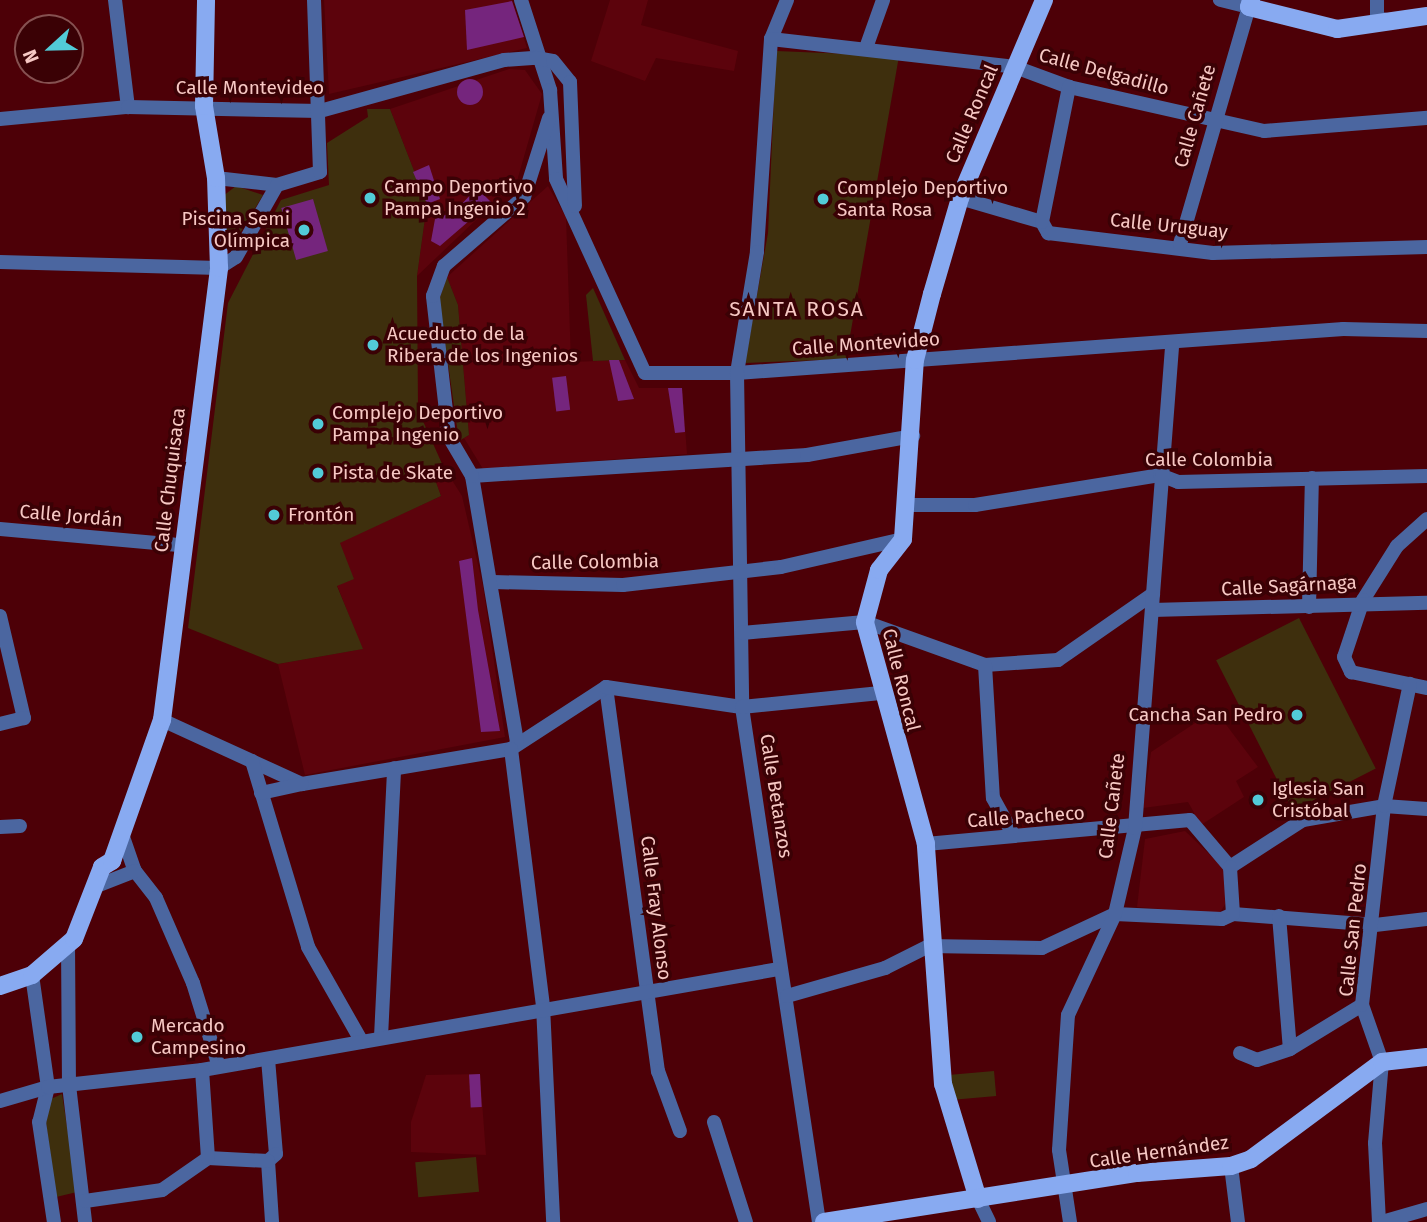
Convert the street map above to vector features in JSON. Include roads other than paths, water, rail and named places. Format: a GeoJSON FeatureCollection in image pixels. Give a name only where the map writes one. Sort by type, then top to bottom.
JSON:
{"type":"FeatureCollection","features":[{"type":"Feature","properties":{"kind":"main road","name":"Calle Chuquisaca"},"geometry":{"type":"LineString","coordinates":[[32,975],[68,944],[122,834],[162,719],[181,545],[219,268],[216,178],[204,106],[206,0]]}},
{"type":"Feature","properties":{"kind":"main road","name":"Calle Roncal"},"geometry":{"type":"LineString","coordinates":[[978,1199],[943,1084],[929,946],[926,844],[880,693],[865,622],[879,570],[903,539],[909,505],[915,360],[960,198],[1044,0]]}},
{"type":"Feature","properties":{"kind":"main road"},"geometry":{"type":"LineString","coordinates":[[1250,3],[1337,29],[1427,16]]}},
{"type":"Feature","properties":{"kind":"main road"},"geometry":{"type":"LineString","coordinates":[[0,986],[32,975]]}},
{"type":"Feature","properties":{"kind":"main road"},"geometry":{"type":"LineString","coordinates":[[1382,1062],[1427,1057]]}},
{"type":"Feature","properties":{"kind":"main road","name":"Calle Hernández"},"geometry":{"type":"LineString","coordinates":[[821,1222],[1065,1187],[1137,1173],[1231,1166],[1251,1159],[1382,1062]]}},
{"type":"Feature","properties":{"kind":"street"},"geometry":{"type":"LineString","coordinates":[[115,0],[128,107]]}},
{"type":"Feature","properties":{"kind":"street"},"geometry":{"type":"LineString","coordinates":[[216,178],[277,185],[320,172],[320,111],[314,0]]}},
{"type":"Feature","properties":{"kind":"street","name":"Calle Montevideo"},"geometry":{"type":"LineString","coordinates":[[521,0],[551,110],[556,179],[576,211],[586,251],[645,373],[737,373],[1343,329],[1427,331]]}},
{"type":"Feature","properties":{"kind":"street","name":"Calle Betanzos"},"geometry":{"type":"LineString","coordinates":[[787,0],[771,39],[757,252],[737,373],[742,707],[779,969],[787,996],[821,1222]]}},
{"type":"Feature","properties":{"kind":"street"},"geometry":{"type":"LineString","coordinates":[[867,45],[883,0]]}},
{"type":"Feature","properties":{"kind":"street"},"geometry":{"type":"LineString","coordinates":[[1220,0],[1250,3]]}},
{"type":"Feature","properties":{"kind":"street"},"geometry":{"type":"LineString","coordinates":[[1377,0],[1377,18],[1392,20]]}},
{"type":"Feature","properties":{"kind":"street","name":"Calle Cañete"},"geometry":{"type":"LineString","coordinates":[[1180,244],[1250,3]]}},
{"type":"Feature","properties":{"kind":"street","name":"Calle Delgadillo"},"geometry":{"type":"LineString","coordinates":[[771,39],[867,45],[1015,67],[1069,87],[1264,131],[1320,131],[1427,118]]}},
{"type":"Feature","properties":{"kind":"street"},"geometry":{"type":"LineString","coordinates":[[536,58],[553,61],[569,82],[576,211]]}},
{"type":"Feature","properties":{"kind":"street","name":"Calle Montevideo"},"geometry":{"type":"LineString","coordinates":[[0,120],[128,107],[204,106],[320,111],[504,60],[536,58]]}},
{"type":"Feature","properties":{"kind":"street"},"geometry":{"type":"LineString","coordinates":[[1042,222],[1069,87]]}},
{"type":"Feature","properties":{"kind":"street"},"geometry":{"type":"LineString","coordinates":[[551,110],[524,197],[444,266],[433,296],[449,437],[472,476],[493,582],[543,1006],[553,1222]]}},
{"type":"Feature","properties":{"kind":"street"},"geometry":{"type":"LineString","coordinates":[[0,262],[219,268],[236,257],[277,185]]}},
{"type":"Feature","properties":{"kind":"street","name":"Calle Uruguay"},"geometry":{"type":"LineString","coordinates":[[960,198],[1042,222],[1048,233],[1180,244],[1213,253],[1427,247]]}},
{"type":"Feature","properties":{"kind":"street","name":"Calle Cañete"},"geometry":{"type":"LineString","coordinates":[[1070,1222],[1059,1150],[1068,1015],[1115,914],[1135,828],[1172,342]]}},
{"type":"Feature","properties":{"kind":"street"},"geometry":{"type":"LineString","coordinates":[[472,476],[738,456],[807,455],[913,436]]}},
{"type":"Feature","properties":{"kind":"street","name":"Calle Colombia"},"geometry":{"type":"LineString","coordinates":[[909,505],[975,505],[1160,475],[1178,482],[1427,475]]}},
{"type":"Feature","properties":{"kind":"street"},"geometry":{"type":"LineString","coordinates":[[1309,607],[1312,478]]}},
{"type":"Feature","properties":{"kind":"street"},"geometry":{"type":"LineString","coordinates":[[1427,519],[1396,546],[1363,600],[1346,667],[1427,688]]}},
{"type":"Feature","properties":{"kind":"street","name":"Calle Jordán"},"geometry":{"type":"LineString","coordinates":[[0,529],[181,545]]}},
{"type":"Feature","properties":{"kind":"street","name":"Calle Colombia"},"geometry":{"type":"LineString","coordinates":[[493,582],[622,585],[740,572],[903,539]]}},
{"type":"Feature","properties":{"kind":"street"},"geometry":{"type":"LineString","coordinates":[[742,633],[865,622],[985,664],[1058,660],[1153,594]]}},
{"type":"Feature","properties":{"kind":"street","name":"Calle Sagárnaga"},"geometry":{"type":"LineString","coordinates":[[1152,610],[1309,607],[1363,600],[1427,603]]}},
{"type":"Feature","properties":{"kind":"street"},"geometry":{"type":"LineString","coordinates":[[0,616],[24,719],[0,724]]}},
{"type":"Feature","properties":{"kind":"street"},"geometry":{"type":"LineString","coordinates":[[985,664],[993,798],[1014,836]]}},
{"type":"Feature","properties":{"kind":"street","name":"Calle San Pedro"},"geometry":{"type":"LineString","coordinates":[[1380,1222],[1375,1143],[1382,1062],[1362,1005],[1375,925],[1384,806],[1410,684]]}},
{"type":"Feature","properties":{"kind":"street"},"geometry":{"type":"LineString","coordinates":[[261,793],[514,745],[606,687],[742,707],[880,693]]}},
{"type":"Feature","properties":{"kind":"street","name":"Calle Fray Alonso"},"geometry":{"type":"LineString","coordinates":[[606,687],[658,1071],[680,1131]]}},
{"type":"Feature","properties":{"kind":"street"},"geometry":{"type":"LineString","coordinates":[[162,719],[302,784]]}},
{"type":"Feature","properties":{"kind":"street"},"geometry":{"type":"LineString","coordinates":[[252,761],[308,947],[362,1042]]}},
{"type":"Feature","properties":{"kind":"street"},"geometry":{"type":"LineString","coordinates":[[381,1037],[394,768]]}},
{"type":"Feature","properties":{"kind":"street"},"geometry":{"type":"LineString","coordinates":[[1233,914],[1230,867],[1303,820],[1384,806],[1427,808]]}},
{"type":"Feature","properties":{"kind":"street","name":"Calle Pacheco"},"geometry":{"type":"LineString","coordinates":[[926,844],[1135,828],[1190,820],[1230,867]]}},
{"type":"Feature","properties":{"kind":"street"},"geometry":{"type":"LineString","coordinates":[[0,827],[20,826]]}},
{"type":"Feature","properties":{"kind":"street"},"geometry":{"type":"LineString","coordinates":[[122,834],[135,871],[156,898],[193,983],[218,1064]]}},
{"type":"Feature","properties":{"kind":"street"},"geometry":{"type":"LineString","coordinates":[[94,887],[135,871]]}},
{"type":"Feature","properties":{"kind":"street"},"geometry":{"type":"LineString","coordinates":[[787,996],[885,968],[929,946],[1042,948],[1115,914],[1222,919],[1233,914],[1375,925],[1427,919]]}},
{"type":"Feature","properties":{"kind":"street"},"geometry":{"type":"LineString","coordinates":[[1279,916],[1290,1049]]}},
{"type":"Feature","properties":{"kind":"street","name":"Calle Chuquisaca"},"geometry":{"type":"LineString","coordinates":[[68,944],[69,1085],[85,1200],[85,1222]]}},
{"type":"Feature","properties":{"kind":"street"},"geometry":{"type":"LineString","coordinates":[[0,1101],[48,1087],[202,1070],[218,1064],[268,1059],[543,1006],[648,995],[779,969]]}},
{"type":"Feature","properties":{"kind":"street"},"geometry":{"type":"LineString","coordinates":[[32,975],[48,1087],[39,1122],[54,1222]]}},
{"type":"Feature","properties":{"kind":"street"},"geometry":{"type":"LineString","coordinates":[[1240,1054],[1257,1060],[1290,1049],[1362,1005]]}},
{"type":"Feature","properties":{"kind":"street"},"geometry":{"type":"LineString","coordinates":[[85,1200],[162,1190],[208,1158],[268,1161],[276,1154],[268,1059]]}},
{"type":"Feature","properties":{"kind":"street"},"geometry":{"type":"LineString","coordinates":[[202,1070],[208,1158]]}},
{"type":"Feature","properties":{"kind":"street"},"geometry":{"type":"LineString","coordinates":[[714,1122],[747,1222]]}},
{"type":"Feature","properties":{"kind":"street"},"geometry":{"type":"LineString","coordinates":[[268,1161],[272,1222]]}},
{"type":"Feature","properties":{"kind":"street"},"geometry":{"type":"LineString","coordinates":[[1231,1166],[1238,1222]]}},
{"type":"Feature","properties":{"kind":"street","name":"Calle Roncal"},"geometry":{"type":"LineString","coordinates":[[978,1199],[989,1222]]}},
{"type":"Feature","properties":{"kind":"street"},"geometry":{"type":"LineString","coordinates":[[1380,1222],[1427,1209]]}},
{"type":"Feature","properties":{"kind":"place","name":"Campo Deportivo Pampa Ingenio 2"},"geometry":{"type":"Point","coordinates":[370,198]}},
{"type":"Feature","properties":{"kind":"place","name":"Complejo Deportivo Santa Rosa"},"geometry":{"type":"Point","coordinates":[823,199]}},
{"type":"Feature","properties":{"kind":"place","name":"Piscina Semi Olímpica"},"geometry":{"type":"Point","coordinates":[304,230]}},
{"type":"Feature","properties":{"kind":"place","name":"Acueducto de la Ribera de los Ingenios"},"geometry":{"type":"Point","coordinates":[373,345]}},
{"type":"Feature","properties":{"kind":"place","name":"Complejo Deportivo Pampa Ingenio"},"geometry":{"type":"Point","coordinates":[318,424]}},
{"type":"Feature","properties":{"kind":"place","name":"Pista de Skate"},"geometry":{"type":"Point","coordinates":[318,473]}},
{"type":"Feature","properties":{"kind":"place","name":"Frontón"},"geometry":{"type":"Point","coordinates":[274,515]}},
{"type":"Feature","properties":{"kind":"place","name":"Cancha San Pedro"},"geometry":{"type":"Point","coordinates":[1297,715]}},
{"type":"Feature","properties":{"kind":"place","name":"Iglesia San Cristóbal"},"geometry":{"type":"Point","coordinates":[1258,800]}},
{"type":"Feature","properties":{"kind":"place","name":"Mercado Campesino"},"geometry":{"type":"Point","coordinates":[137,1037]}},
{"type":"Feature","properties":{"kind":"district","name":"SANTA ROSA"},"geometry":{"type":"Point","coordinates":[797,309]}}]}
